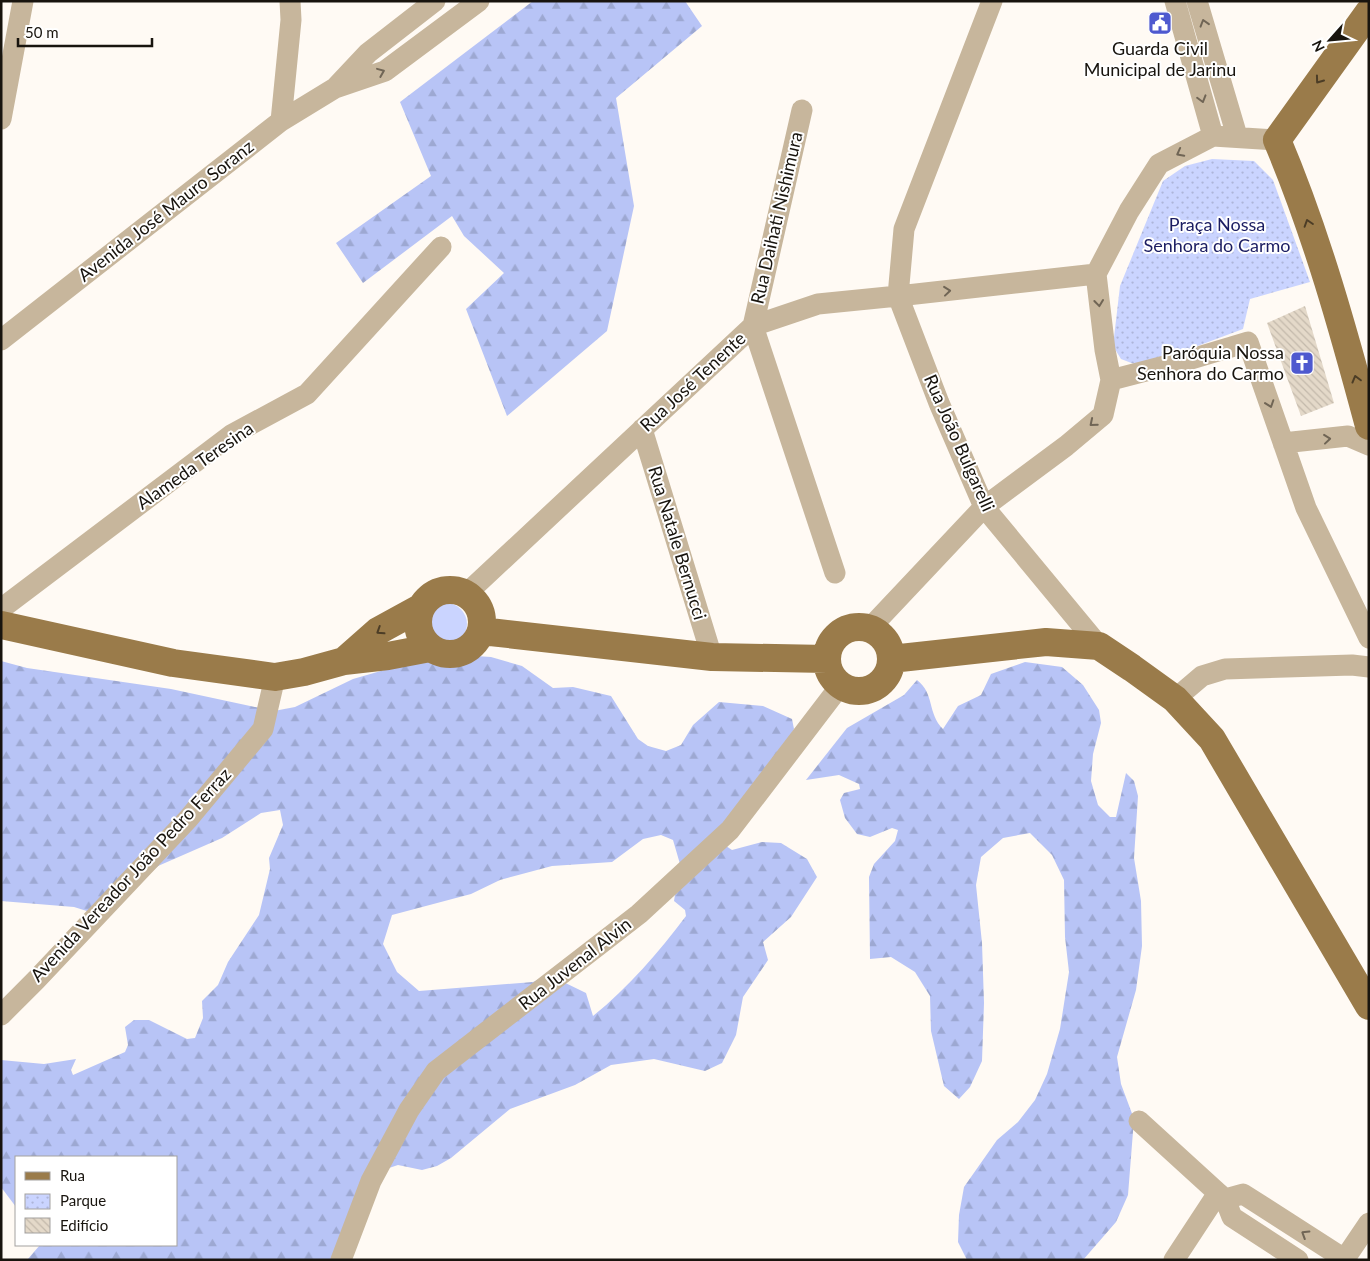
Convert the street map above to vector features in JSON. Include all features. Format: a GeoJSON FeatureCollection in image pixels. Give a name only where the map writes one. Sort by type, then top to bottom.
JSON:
{"type":"FeatureCollection","features":[{"type":"Feature","properties":{"kind":"main road"},"geometry":{"type":"LineString","coordinates":[[1369,12],[1277,140],[1296,185],[1338,309],[1369,426]]}},
{"type":"Feature","properties":{"kind":"main road"},"geometry":{"type":"LineString","coordinates":[[445,590],[456,590],[466,594],[480,610],[482,620],[481,631],[476,641],[460,653],[439,653],[430,648],[423,640],[418,629],[420,608],[426,599],[435,593],[445,590]]}},
{"type":"Feature","properties":{"kind":"main road"},"geometry":{"type":"LineString","coordinates":[[344,661],[378,631],[420,608]]}},
{"type":"Feature","properties":{"kind":"main road"},"geometry":{"type":"LineString","coordinates":[[1,625],[173,663],[275,677],[304,672],[344,661],[388,656],[430,648]]}},
{"type":"Feature","properties":{"kind":"main road"},"geometry":{"type":"LineString","coordinates":[[854,627],[870,628],[879,633],[886,641],[890,651],[891,659],[888,673],[882,682],[862,692],[840,686],[828,669],[828,649],[833,639],[840,632],[854,627]]}},
{"type":"Feature","properties":{"kind":"main road"},"geometry":{"type":"LineString","coordinates":[[481,631],[712,657],[827,659]]}},
{"type":"Feature","properties":{"kind":"main road"},"geometry":{"type":"LineString","coordinates":[[891,659],[1046,642],[1099,646],[1175,699],[1212,739],[1369,1006]]}},
{"type":"Feature","properties":{"kind":"street"},"geometry":{"type":"LineString","coordinates":[[1,119],[24,1]]}},
{"type":"Feature","properties":{"kind":"street"},"geometry":{"type":"LineString","coordinates":[[281,121],[291,20],[290,1]]}},
{"type":"Feature","properties":{"kind":"street","name":"Avenida José Mauro Soranz"},"geometry":{"type":"LineString","coordinates":[[335,88],[368,53],[435,1]]}},
{"type":"Feature","properties":{"kind":"street","name":"Avenida José Mauro Soranz"},"geometry":{"type":"LineString","coordinates":[[1,340],[281,121],[335,88],[385,71],[479,1]]}},
{"type":"Feature","properties":{"kind":"street"},"geometry":{"type":"LineString","coordinates":[[898,296],[904,229],[992,1]]}},
{"type":"Feature","properties":{"kind":"street"},"geometry":{"type":"LineString","coordinates":[[1175,1],[1213,136]]}},
{"type":"Feature","properties":{"kind":"street"},"geometry":{"type":"LineString","coordinates":[[1197,1],[1237,136]]}},
{"type":"Feature","properties":{"kind":"street","name":"Rua Daihati Nishimura"},"geometry":{"type":"LineString","coordinates":[[753,326],[802,110]]}},
{"type":"Feature","properties":{"kind":"street"},"geometry":{"type":"LineString","coordinates":[[870,628],[984,507],[1066,446],[1103,415],[1111,380],[1096,274],[1129,211],[1159,164],[1213,136],[1277,140]]}},
{"type":"Feature","properties":{"kind":"street","name":"Alameda Teresina"},"geometry":{"type":"LineString","coordinates":[[1,609],[231,435],[307,394],[441,247]]}},
{"type":"Feature","properties":{"kind":"street","name":"Rua José Tenente"},"geometry":{"type":"LineString","coordinates":[[466,594],[753,326],[818,304],[1096,274]]}},
{"type":"Feature","properties":{"kind":"street","name":"Rua João Bulgarelli"},"geometry":{"type":"LineString","coordinates":[[898,296],[939,403],[984,507],[1099,646]]}},
{"type":"Feature","properties":{"kind":"street"},"geometry":{"type":"LineString","coordinates":[[753,326],[836,573]]}},
{"type":"Feature","properties":{"kind":"street"},"geometry":{"type":"LineString","coordinates":[[1111,380],[1248,342],[1306,508],[1369,638]]}},
{"type":"Feature","properties":{"kind":"street","name":"Rua Natale Bernucci"},"geometry":{"type":"LineString","coordinates":[[642,429],[712,657]]}},
{"type":"Feature","properties":{"kind":"street"},"geometry":{"type":"LineString","coordinates":[[1283,443],[1348,436],[1369,445]]}},
{"type":"Feature","properties":{"kind":"street"},"geometry":{"type":"LineString","coordinates":[[1175,699],[1202,676],[1225,669],[1352,665],[1369,667]]}},
{"type":"Feature","properties":{"kind":"street","name":"Avenida Vereador João Pedro Ferraz"},"geometry":{"type":"LineString","coordinates":[[1,1015],[188,819],[263,728],[275,677]]}},
{"type":"Feature","properties":{"kind":"street","name":"Rua Juvenal Alvin"},"geometry":{"type":"LineString","coordinates":[[341,1260],[371,1181],[409,1110],[436,1071],[639,914],[730,830],[840,686]]}},
{"type":"Feature","properties":{"kind":"street"},"geometry":{"type":"LineString","coordinates":[[1139,1121],[1222,1196],[1232,1217],[1298,1260]]}},
{"type":"Feature","properties":{"kind":"street"},"geometry":{"type":"LineString","coordinates":[[1174,1260],[1222,1196],[1243,1194],[1345,1259],[1369,1223]]}},
{"type":"Feature","properties":{"kind":"green space"},"geometry":{"type":"Polygon","coordinates":[[[533,1],[685,1],[702,26],[616,98],[634,206],[607,331],[507,416],[466,309],[504,273],[464,236],[452,216],[363,283],[336,243],[431,176],[400,102],[533,1]]]}},
{"type":"Feature","properties":{"kind":"green space","name":"Praça Nossa Senhora do Carmo"},"geometry":{"type":"Polygon","coordinates":[[[1212,159],[1254,161],[1273,180],[1310,282],[1250,299],[1243,329],[1152,363],[1134,364],[1121,359],[1113,346],[1120,286],[1163,181],[1185,166],[1212,159]]]}},
{"type":"Feature","properties":{"kind":"green space"},"geometry":{"type":"Polygon","coordinates":[[[450,603],[458,606],[464,612],[467,624],[464,636],[458,642],[442,645],[434,642],[428,636],[425,620],[428,612],[434,606],[450,603]]]}},
{"type":"Feature","properties":{"kind":"green space"},"geometry":{"type":"Polygon","coordinates":[[[460,655],[491,657],[522,666],[553,688],[573,687],[611,696],[638,739],[648,746],[666,751],[681,745],[693,725],[719,702],[763,706],[792,719],[794,729],[726,846],[732,850],[762,842],[781,843],[807,859],[817,877],[791,917],[763,942],[768,960],[743,997],[736,1035],[722,1063],[705,1071],[654,1059],[611,1065],[575,1085],[510,1109],[451,1158],[437,1166],[422,1170],[398,1165],[389,1168],[378,1181],[348,1260],[27,1260],[39,1246],[178,1246],[178,1156],[15,1156],[15,1206],[1,1187],[1,1060],[44,1064],[76,1059],[71,1070],[73,1075],[125,1052],[128,1045],[125,1027],[134,1020],[149,1020],[187,1039],[195,1038],[203,1018],[202,1001],[218,985],[228,962],[259,915],[270,869],[269,858],[283,825],[280,810],[261,813],[222,838],[158,866],[103,916],[74,907],[1,901],[1,661],[27,668],[171,689],[274,711],[295,707],[353,679],[419,660],[460,655]],[[661,835],[643,839],[612,862],[552,866],[500,880],[471,894],[392,915],[383,944],[397,972],[419,991],[533,982],[550,974],[586,993],[593,1016],[642,969],[686,916],[685,910],[674,901],[680,864],[673,840],[661,835]]]}},
{"type":"Feature","properties":{"kind":"green space"},"geometry":{"type":"Polygon","coordinates":[[[1025,662],[1062,667],[1083,685],[1099,710],[1101,723],[1093,754],[1091,781],[1098,805],[1110,817],[1116,817],[1126,773],[1134,781],[1138,796],[1134,858],[1141,901],[1142,946],[1136,990],[1117,1057],[1121,1084],[1134,1119],[1128,1195],[1116,1222],[1083,1260],[967,1260],[958,1242],[959,1215],[964,1187],[997,1140],[1018,1122],[1035,1100],[1047,1074],[1060,1029],[1069,972],[1065,937],[1064,880],[1052,855],[1030,833],[1003,838],[981,857],[976,885],[982,943],[984,1003],[982,1061],[970,1087],[959,1099],[944,1086],[931,1031],[930,996],[915,972],[891,957],[870,959],[869,877],[874,864],[895,841],[898,830],[892,828],[870,837],[857,834],[845,818],[840,800],[844,793],[860,789],[859,784],[839,775],[806,780],[847,728],[904,695],[917,680],[923,685],[935,717],[943,729],[958,706],[981,695],[991,674],[1025,662]]]}},
{"type":"Feature","properties":{"kind":"building","name":"Paróquia Nossa Senhora do Carmo"},"geometry":{"type":"Polygon","coordinates":[[[1305,306],[1334,403],[1301,416],[1267,323],[1305,306]]]}},
{"type":"Feature","properties":{"kind":"place","name":"Guarda Civil Municipal de Jarinu"},"geometry":{"type":"Point","coordinates":[1160,23]}},
{"type":"Feature","properties":{"kind":"place","name":"Paróquia Nossa Senhora do Carmo"},"geometry":{"type":"Point","coordinates":[1302,363]}}]}
